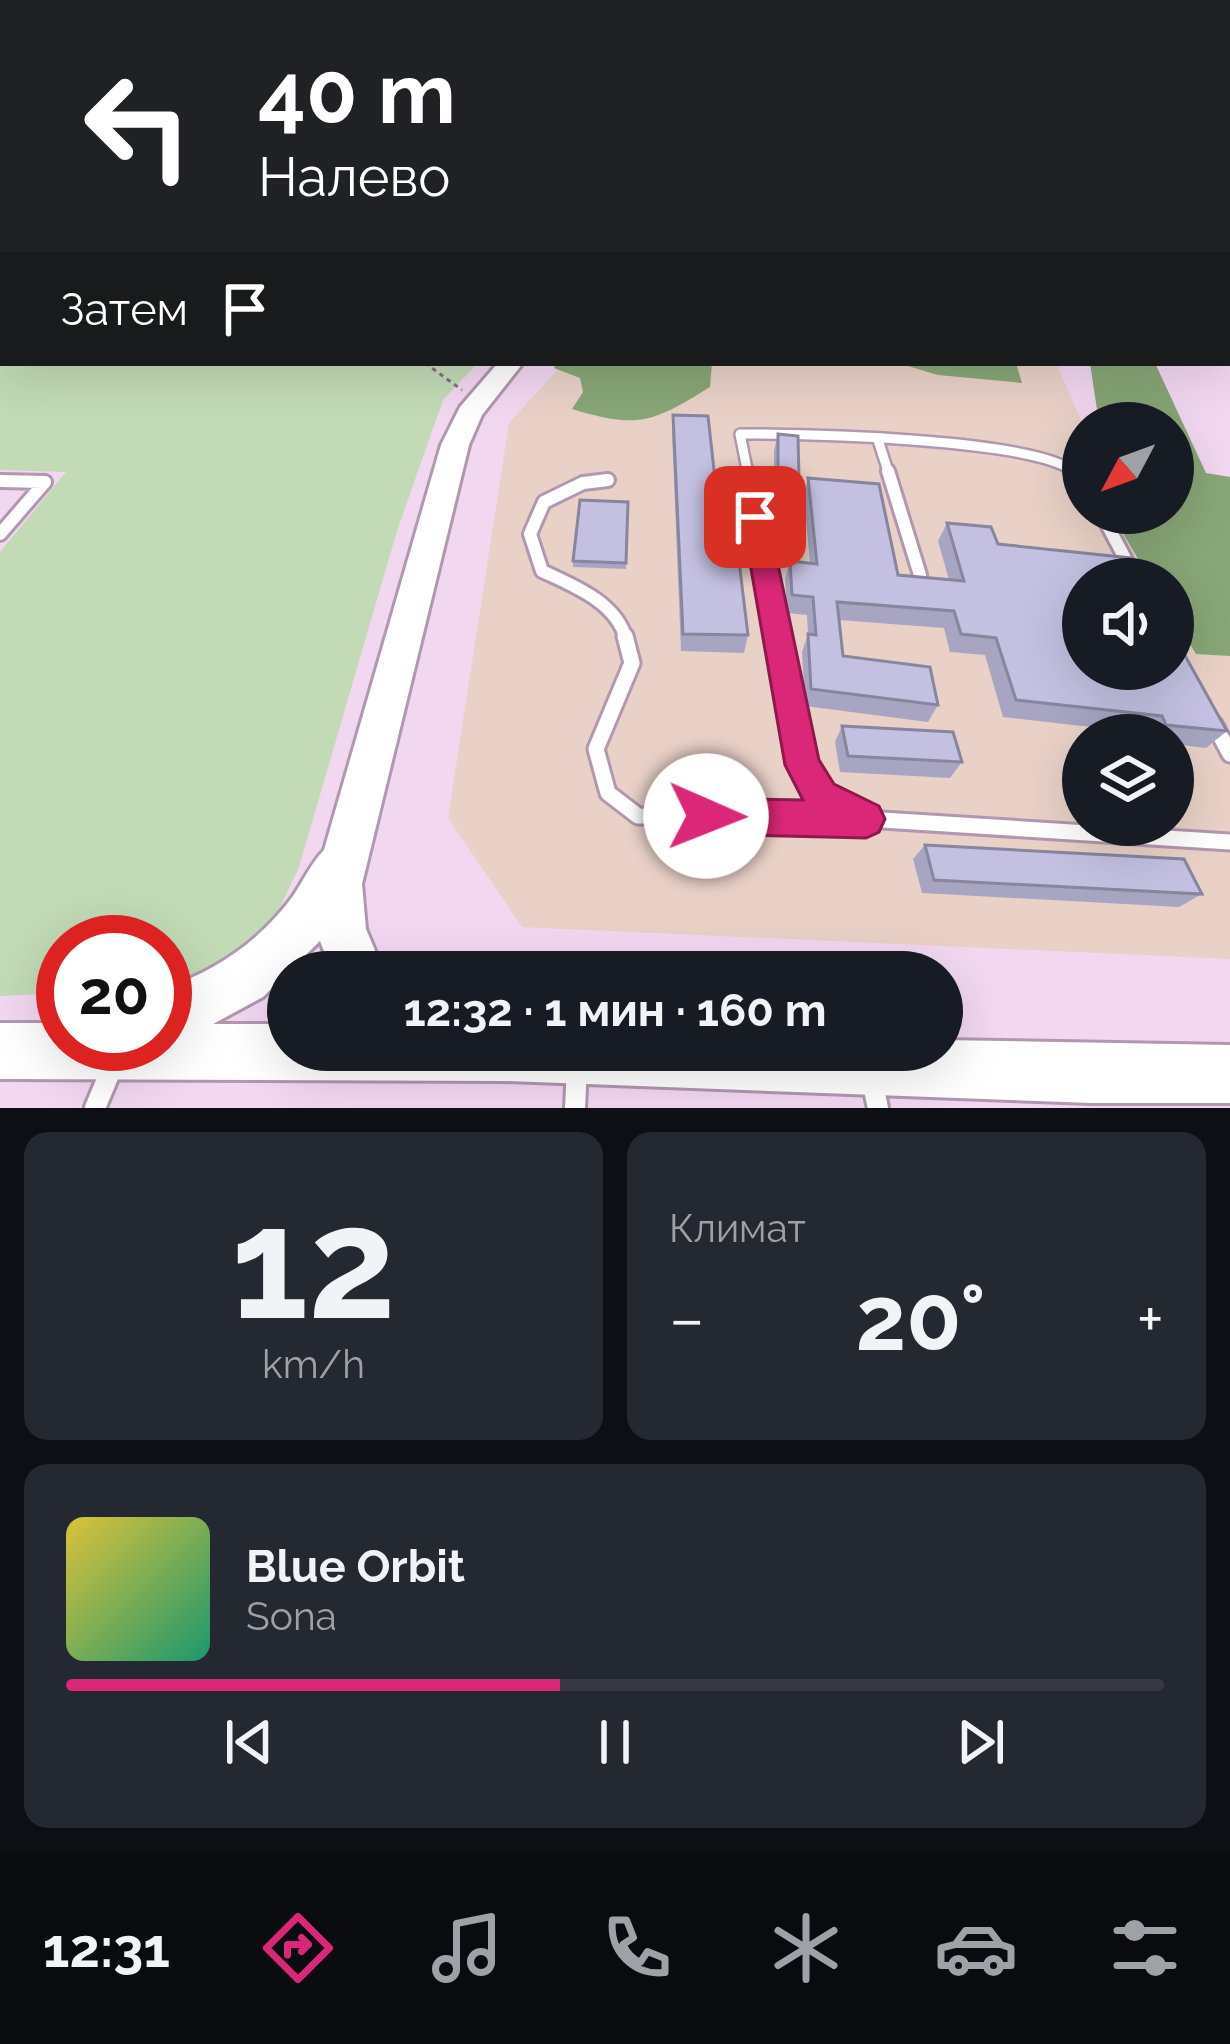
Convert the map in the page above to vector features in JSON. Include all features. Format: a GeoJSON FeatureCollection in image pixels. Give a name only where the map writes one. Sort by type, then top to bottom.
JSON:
{"type":"FeatureCollection","features":[{"type":"Feature","properties":{"kind":"main road"},"geometry":{"type":"LineString","coordinates":[[350,951],[341,929],[338,884],[454,445],[478,401],[509,366]]}},
{"type":"Feature","properties":{"kind":"main road"},"geometry":{"type":"LineString","coordinates":[[192,1005],[221,995],[274,956],[302,927],[350,839]]}},
{"type":"Feature","properties":{"kind":"main road"},"geometry":{"type":"LineString","coordinates":[[192,1052],[267,1052]]}},
{"type":"Feature","properties":{"kind":"main road"},"geometry":{"type":"LineString","coordinates":[[549,1071],[577,1082],[1095,1091],[1230,1074]]}},
{"type":"Feature","properties":{"kind":"lane"},"geometry":{"type":"LineString","coordinates":[[866,819],[821,796],[803,765],[740,434],[878,440],[1047,456],[1062,462]]}},
{"type":"Feature","properties":{"kind":"lane"},"geometry":{"type":"LineString","coordinates":[[878,440],[920,574]]}},
{"type":"Feature","properties":{"kind":"lane"},"geometry":{"type":"LineString","coordinates":[[608,480],[583,483],[544,502],[530,534],[542,571],[583,590],[621,620],[632,664],[596,749],[608,793],[638,816],[866,819],[1230,842]]}},
{"type":"Feature","properties":{"kind":"lane"},"geometry":{"type":"LineString","coordinates":[[0,481],[45,482],[0,534]]}},
{"type":"Feature","properties":{"kind":"lane"},"geometry":{"type":"LineString","coordinates":[[1202,701],[1230,754]]}},
{"type":"Feature","properties":{"kind":"lane"},"geometry":{"type":"LineString","coordinates":[[95,1108],[110,1071]]}},
{"type":"Feature","properties":{"kind":"path"},"geometry":{"type":"LineString","coordinates":[[428,366],[478,401]]}},
{"type":"Feature","properties":{"kind":"shaded area"},"geometry":{"type":"Polygon","coordinates":[[[561,366],[1057,366],[1073,402],[1062,402],[1062,534],[1194,534],[1194,503],[1230,486],[1230,959],[522,927],[448,818],[509,423],[561,366]]]}},
{"type":"Feature","properties":{"kind":"green space"},"geometry":{"type":"Polygon","coordinates":[[[0,366],[475,366],[443,400],[397,531],[299,867],[267,935],[216,976],[192,983],[192,915],[36,915],[36,994],[0,996],[0,552],[66,472],[0,470],[0,366]]]}},
{"type":"Feature","properties":{"kind":"green space"},"geometry":{"type":"Polygon","coordinates":[[[712,366],[710,387],[658,415],[629,420],[572,409],[583,392],[580,378],[554,368],[712,366]]]}},
{"type":"Feature","properties":{"kind":"green space"},"geometry":{"type":"Polygon","coordinates":[[[908,366],[1017,366],[1022,383],[938,375],[908,366]]]}},
{"type":"Feature","properties":{"kind":"green space"},"geometry":{"type":"Polygon","coordinates":[[[1090,366],[1156,366],[1173,402],[1096,402],[1090,366]]]}},
{"type":"Feature","properties":{"kind":"green space"},"geometry":{"type":"Polygon","coordinates":[[[1194,447],[1206,473],[1230,477],[1230,656],[1194,651],[1194,558],[1138,558],[1123,534],[1194,534],[1194,447]]]}},
{"type":"Feature","properties":{"kind":"building"},"geometry":{"type":"Polygon","coordinates":[[[673,415],[708,416],[715,479],[729,479],[748,635],[683,634],[673,415]]]}},
{"type":"Feature","properties":{"kind":"building"},"geometry":{"type":"Polygon","coordinates":[[[778,434],[798,436],[799,479],[778,477],[778,434]]]}},
{"type":"Feature","properties":{"kind":"building"},"geometry":{"type":"Polygon","coordinates":[[[808,478],[879,484],[898,575],[964,581],[947,523],[991,527],[998,544],[1131,558],[1062,558],[1062,690],[1194,690],[1194,672],[1227,731],[1194,728],[1194,714],[1144,714],[1016,700],[996,638],[961,634],[954,611],[837,602],[843,656],[930,667],[938,705],[811,689],[808,634],[816,635],[813,597],[792,595],[790,561],[817,564],[808,478]]]}},
{"type":"Feature","properties":{"kind":"building"},"geometry":{"type":"Polygon","coordinates":[[[580,500],[628,502],[626,563],[573,561],[580,500]]]}},
{"type":"Feature","properties":{"kind":"building"},"geometry":{"type":"Polygon","coordinates":[[[842,726],[953,732],[962,762],[848,756],[842,726]]]}},
{"type":"Feature","properties":{"kind":"building"},"geometry":{"type":"Polygon","coordinates":[[[925,845],[1184,859],[1202,894],[934,880],[925,845]]]}},
{"type":"Feature","properties":{"kind":"route"},"geometry":{"type":"LineString","coordinates":[[706,816],[866,819],[821,796],[803,765],[755,517]]}}]}
